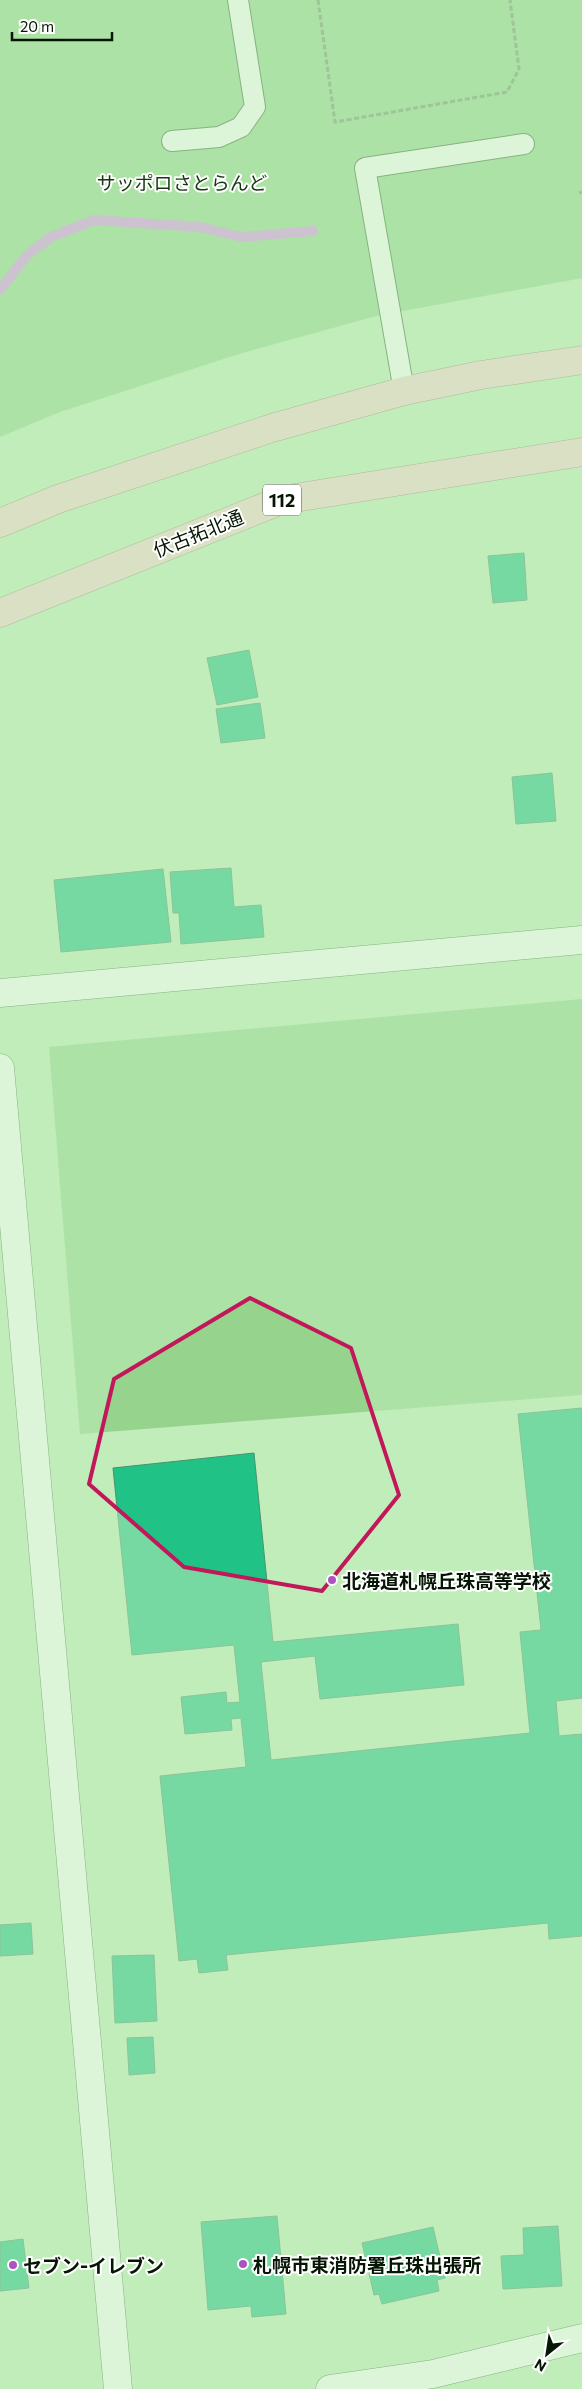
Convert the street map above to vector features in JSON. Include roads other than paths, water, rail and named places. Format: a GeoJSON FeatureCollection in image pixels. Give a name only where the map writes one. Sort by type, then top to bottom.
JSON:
{"type":"FeatureCollection","features":[{"type":"Feature","properties":{"kind":"main road"},"geometry":{"type":"LineString","coordinates":[[0,523],[58,499],[263,431],[404,391],[481,375],[582,360]]}},
{"type":"Feature","properties":{"kind":"main road","name":"伏古拓北通"},"geometry":{"type":"LineString","coordinates":[[0,613],[282,500],[582,452]]}},
{"type":"Feature","properties":{"kind":"street"},"geometry":{"type":"LineString","coordinates":[[0,993],[582,940]]}},
{"type":"Feature","properties":{"kind":"street"},"geometry":{"type":"LineString","coordinates":[[0,1068],[118,2389]]}},
{"type":"Feature","properties":{"kind":"street"},"geometry":{"type":"LineString","coordinates":[[341,2388],[432,2374],[582,2338]]}},
{"type":"Feature","properties":{"kind":"lane"},"geometry":{"type":"LineString","coordinates":[[172,141],[219,137],[241,127],[255,107],[238,0]]}},
{"type":"Feature","properties":{"kind":"lane"},"geometry":{"type":"LineString","coordinates":[[404,391],[365,168],[524,144]]}},
{"type":"Feature","properties":{"kind":"waterway"},"geometry":{"type":"LineString","coordinates":[[0,290],[27,255],[51,237],[94,220],[200,227],[241,237],[313,231]]}},
{"type":"Feature","properties":{"kind":"place","name":"北海道札幌丘珠高等学校"},"geometry":{"type":"Point","coordinates":[332,1580]}},
{"type":"Feature","properties":{"kind":"place","name":"札幌市東消防署丘珠出張所"},"geometry":{"type":"Point","coordinates":[243,2264]}},
{"type":"Feature","properties":{"kind":"place","name":"セブン-イレブン"},"geometry":{"type":"Point","coordinates":[13,2265]}},
{"type":"Feature","properties":{"kind":"park label","name":"サッポロさとらんど"},"geometry":{"type":"Point","coordinates":[182,182]}}]}
